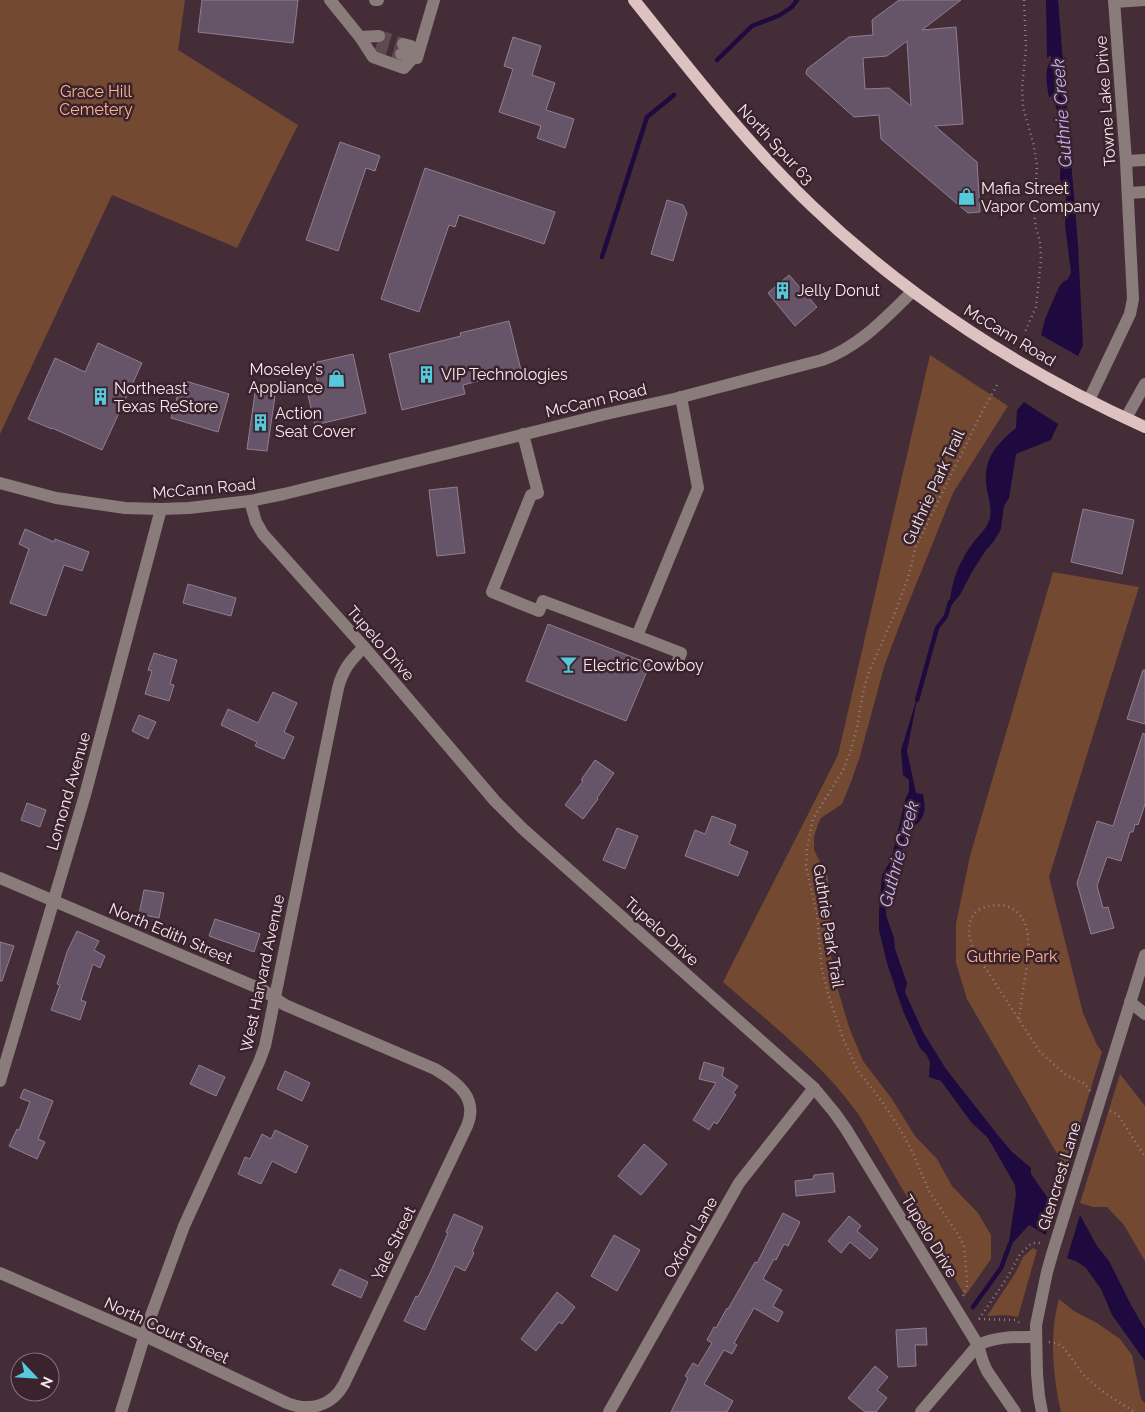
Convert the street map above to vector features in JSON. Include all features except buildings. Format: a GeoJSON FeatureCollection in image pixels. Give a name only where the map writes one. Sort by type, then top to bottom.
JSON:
{"type":"FeatureCollection","features":[{"type":"Feature","properties":{"kind":"main road","name":"North Spur 63"},"geometry":{"type":"LineString","coordinates":[[634,0],[733,123],[788,182],[853,244],[912,292]]}},
{"type":"Feature","properties":{"kind":"main road","name":"McCann Road"},"geometry":{"type":"LineString","coordinates":[[912,292],[1010,356],[1089,400],[1145,426]]}},
{"type":"Feature","properties":{"kind":"street"},"geometry":{"type":"LineString","coordinates":[[330,0],[360,37],[373,57],[404,68],[406,52],[418,58],[434,0]]}},
{"type":"Feature","properties":{"kind":"street"},"geometry":{"type":"LineString","coordinates":[[429,19],[444,0]]}},
{"type":"Feature","properties":{"kind":"street"},"geometry":{"type":"LineString","coordinates":[[1114,1],[1144,0]]}},
{"type":"Feature","properties":{"kind":"street","name":"Towne Lake Drive"},"geometry":{"type":"LineString","coordinates":[[1089,400],[1130,314],[1133,299],[1128,192],[1114,1]]}},
{"type":"Feature","properties":{"kind":"street"},"geometry":{"type":"LineString","coordinates":[[360,37],[377,41]]}},
{"type":"Feature","properties":{"kind":"street"},"geometry":{"type":"LineString","coordinates":[[1126,161],[1145,160]]}},
{"type":"Feature","properties":{"kind":"street"},"geometry":{"type":"LineString","coordinates":[[1128,192],[1145,192]]}},
{"type":"Feature","properties":{"kind":"street","name":"McCann Road"},"geometry":{"type":"LineString","coordinates":[[0,483],[73,502],[125,508],[207,507],[250,502],[681,397],[832,356],[848,348],[871,330],[912,292]]}},
{"type":"Feature","properties":{"kind":"street"},"geometry":{"type":"LineString","coordinates":[[1126,418],[1145,384]]}},
{"type":"Feature","properties":{"kind":"street"},"geometry":{"type":"LineString","coordinates":[[637,636],[698,488],[681,397]]}},
{"type":"Feature","properties":{"kind":"street"},"geometry":{"type":"LineString","coordinates":[[523,434],[538,493],[531,495],[492,592],[539,611],[543,601],[637,636],[681,653],[677,663]]}},
{"type":"Feature","properties":{"kind":"street","name":"Tupelo Drive"},"geometry":{"type":"LineString","coordinates":[[250,502],[256,522],[263,534],[495,801],[523,829],[814,1088],[851,1137],[978,1345],[987,1371],[1015,1412]]}},
{"type":"Feature","properties":{"kind":"street","name":"Lomond Avenue"},"geometry":{"type":"LineString","coordinates":[[0,1081],[91,773],[160,509]]}},
{"type":"Feature","properties":{"kind":"street","name":"West Harvard Avenue"},"geometry":{"type":"LineString","coordinates":[[121,1412],[145,1336],[184,1226],[262,1055],[268,1036],[338,688],[345,668],[364,648]]}},
{"type":"Feature","properties":{"kind":"street","name":"North Edith Street"},"geometry":{"type":"LineString","coordinates":[[0,878],[263,990],[285,1005],[435,1069],[461,1089]]}},
{"type":"Feature","properties":{"kind":"street","name":"Glencrest Lane"},"geometry":{"type":"LineString","coordinates":[[1042,1412],[1038,1381],[1036,1325],[1047,1272],[1145,955]]}},
{"type":"Feature","properties":{"kind":"street"},"geometry":{"type":"LineString","coordinates":[[1130,1002],[1145,1014]]}},
{"type":"Feature","properties":{"kind":"street","name":"Oxford Lane"},"geometry":{"type":"LineString","coordinates":[[609,1412],[739,1183],[814,1088]]}},
{"type":"Feature","properties":{"kind":"street","name":"Yale Street"},"geometry":{"type":"LineString","coordinates":[[323,1404],[333,1399],[340,1390],[467,1126],[471,1115],[470,1104],[461,1089]]}},
{"type":"Feature","properties":{"kind":"street","name":"North Court Street"},"geometry":{"type":"LineString","coordinates":[[0,1273],[145,1336],[287,1404],[304,1406],[323,1404]]}},
{"type":"Feature","properties":{"kind":"street"},"geometry":{"type":"LineString","coordinates":[[921,1412],[978,1345],[1006,1337],[1036,1337]]}},
{"type":"Feature","properties":{"kind":"path"},"geometry":{"type":"LineString","coordinates":[[1024,0],[1026,48],[1022,88],[1023,107],[1034,142],[1037,165],[1034,213],[1040,241],[1041,259],[1036,307],[1025,332]]}},
{"type":"Feature","properties":{"kind":"path","name":"Guthrie Park Trail"},"geometry":{"type":"LineString","coordinates":[[963,1297],[967,1286],[964,1246],[930,1191],[911,1148],[900,1129],[858,1071],[844,1041],[822,970],[817,915],[806,866],[807,848],[813,819],[839,776],[850,753],[868,674],[908,578],[916,546],[997,384]]}},
{"type":"Feature","properties":{"kind":"path"},"geometry":{"type":"LineString","coordinates":[[1019,1019],[1029,954],[1025,922],[1013,908],[1004,905],[983,908],[976,911],[969,926],[971,943],[1019,1019],[1040,1052],[1066,1075],[1084,1084],[1089,1090]]}},
{"type":"Feature","properties":{"kind":"path"},"geometry":{"type":"LineString","coordinates":[[1110,1111],[1118,1115],[1145,1157]]}},
{"type":"Feature","properties":{"kind":"path"},"geometry":{"type":"LineString","coordinates":[[979,1320],[1007,1278],[1020,1254],[1032,1243],[1042,1243]]}},
{"type":"Feature","properties":{"kind":"path"},"geometry":{"type":"LineString","coordinates":[[974,1312],[979,1320]]}},
{"type":"Feature","properties":{"kind":"path"},"geometry":{"type":"LineString","coordinates":[[979,1320],[1016,1320]]}},
{"type":"Feature","properties":{"kind":"path"},"geometry":{"type":"LineString","coordinates":[[1049,1342],[1062,1346],[1091,1382],[1108,1396],[1134,1412]]}},
{"type":"Feature","properties":{"kind":"green space","name":"Grace Hill Cemetery"},"geometry":{"type":"Polygon","coordinates":[[[0,0],[185,0],[178,50],[298,125],[237,248],[112,195],[0,434],[0,0]]]}},
{"type":"Feature","properties":{"kind":"green space"},"geometry":{"type":"Polygon","coordinates":[[[930,355],[1008,406],[953,493],[884,667],[851,782],[842,804],[821,818],[814,837],[814,850],[828,878],[831,956],[838,990],[849,1027],[863,1061],[892,1099],[915,1136],[937,1159],[952,1186],[978,1213],[991,1235],[991,1259],[965,1296],[859,1115],[845,1096],[795,1045],[723,982],[838,755],[930,355]]]}},
{"type":"Feature","properties":{"kind":"green space","name":"Guthrie Park"},"geometry":{"type":"Polygon","coordinates":[[[1053,572],[1139,587],[1049,877],[1083,1013],[1102,1052],[1066,1169],[967,999],[956,963],[956,924],[970,856],[1053,572]]]}},
{"type":"Feature","properties":{"kind":"green space"},"geometry":{"type":"Polygon","coordinates":[[[1120,1074],[1145,1106],[1145,1261],[1124,1225],[1107,1207],[1093,1207],[1080,1203],[1120,1074]]]}},
{"type":"Feature","properties":{"kind":"green space"},"geometry":{"type":"Polygon","coordinates":[[[1033,1248],[1037,1250],[1018,1317],[1005,1315],[987,1316],[1016,1272],[1023,1257],[1033,1248]]]}},
{"type":"Feature","properties":{"kind":"green space"},"geometry":{"type":"Polygon","coordinates":[[[1059,1299],[1074,1311],[1097,1323],[1120,1339],[1132,1355],[1141,1399],[1145,1403],[1145,1412],[1061,1412],[1053,1355],[1054,1326],[1059,1299]]]}},
{"type":"Feature","properties":{"kind":"water"},"geometry":{"type":"Polygon","coordinates":[[[1046,0],[1058,0],[1078,246],[1083,345],[1078,356],[1041,335],[1045,319],[1059,287],[1068,279],[1071,273],[1065,225],[1066,196],[1060,179],[1060,122],[1053,96],[1049,97],[1047,84],[1047,70],[1051,61],[1051,55],[1047,58],[1046,0]]]}},
{"type":"Feature","properties":{"kind":"water"},"geometry":{"type":"Polygon","coordinates":[[[1024,402],[1058,424],[1051,440],[1016,454],[1009,498],[1004,506],[1001,529],[972,572],[960,595],[949,608],[959,566],[967,551],[986,527],[990,518],[986,484],[987,465],[990,457],[1001,442],[1016,428],[1017,410],[1024,402]]]}},
{"type":"Feature","properties":{"kind":"water"},"geometry":{"type":"Polygon","coordinates":[[[918,695],[907,751],[916,793],[923,794],[924,811],[922,818],[916,825],[909,821],[892,888],[886,896],[886,915],[907,983],[905,992],[923,1032],[946,1069],[1011,1151],[1031,1168],[1031,1174],[1047,1197],[1056,1202],[1046,1235],[1029,1225],[1008,1248],[1016,1195],[1015,1185],[988,1138],[971,1122],[941,1081],[929,1077],[930,1062],[920,1048],[903,1011],[887,963],[879,930],[882,875],[891,860],[906,797],[909,792],[909,780],[903,775],[901,750],[918,695]]]}},
{"type":"Feature","properties":{"kind":"water"},"geometry":{"type":"Polygon","coordinates":[[[1080,1215],[1097,1246],[1109,1261],[1145,1329],[1145,1361],[1112,1315],[1101,1289],[1086,1268],[1076,1261],[1067,1258],[1080,1215]]]}},
{"type":"Feature","properties":{"kind":"waterway"},"geometry":{"type":"LineString","coordinates":[[717,60],[752,26],[780,15],[792,7],[797,0]]}},
{"type":"Feature","properties":{"kind":"waterway"},"geometry":{"type":"LineString","coordinates":[[602,257],[647,117],[674,95]]}},
{"type":"Feature","properties":{"kind":"waterway","name":"Guthrie Creek"},"geometry":{"type":"LineString","coordinates":[[917,700],[937,628],[946,616],[950,602]]}},
{"type":"Feature","properties":{"kind":"waterway"},"geometry":{"type":"LineString","coordinates":[[973,1307],[1001,1268],[1010,1244]]}},
{"type":"Feature","properties":{"kind":"tunnel"},"geometry":{"type":"LineString","coordinates":[[379,36],[403,44]]}},
{"type":"Feature","properties":{"kind":"tunnel"},"geometry":{"type":"LineString","coordinates":[[376,46],[401,54]]}},
{"type":"Feature","properties":{"kind":"place","name":"Mafia Street Vapor Company"},"geometry":{"type":"Point","coordinates":[967,197]}},
{"type":"Feature","properties":{"kind":"place","name":"Jelly Donut"},"geometry":{"type":"Point","coordinates":[783,290]}},
{"type":"Feature","properties":{"kind":"place","name":"VIP Technologies"},"geometry":{"type":"Point","coordinates":[427,374]}},
{"type":"Feature","properties":{"kind":"place","name":"Moseley's Appliance"},"geometry":{"type":"Point","coordinates":[337,378]}},
{"type":"Feature","properties":{"kind":"place","name":"Northeast Texas ReStore"},"geometry":{"type":"Point","coordinates":[100,397]}},
{"type":"Feature","properties":{"kind":"place","name":"Action Seat Cover"},"geometry":{"type":"Point","coordinates":[261,422]}},
{"type":"Feature","properties":{"kind":"place","name":"Electric Cowboy"},"geometry":{"type":"Point","coordinates":[569,665]}}]}
